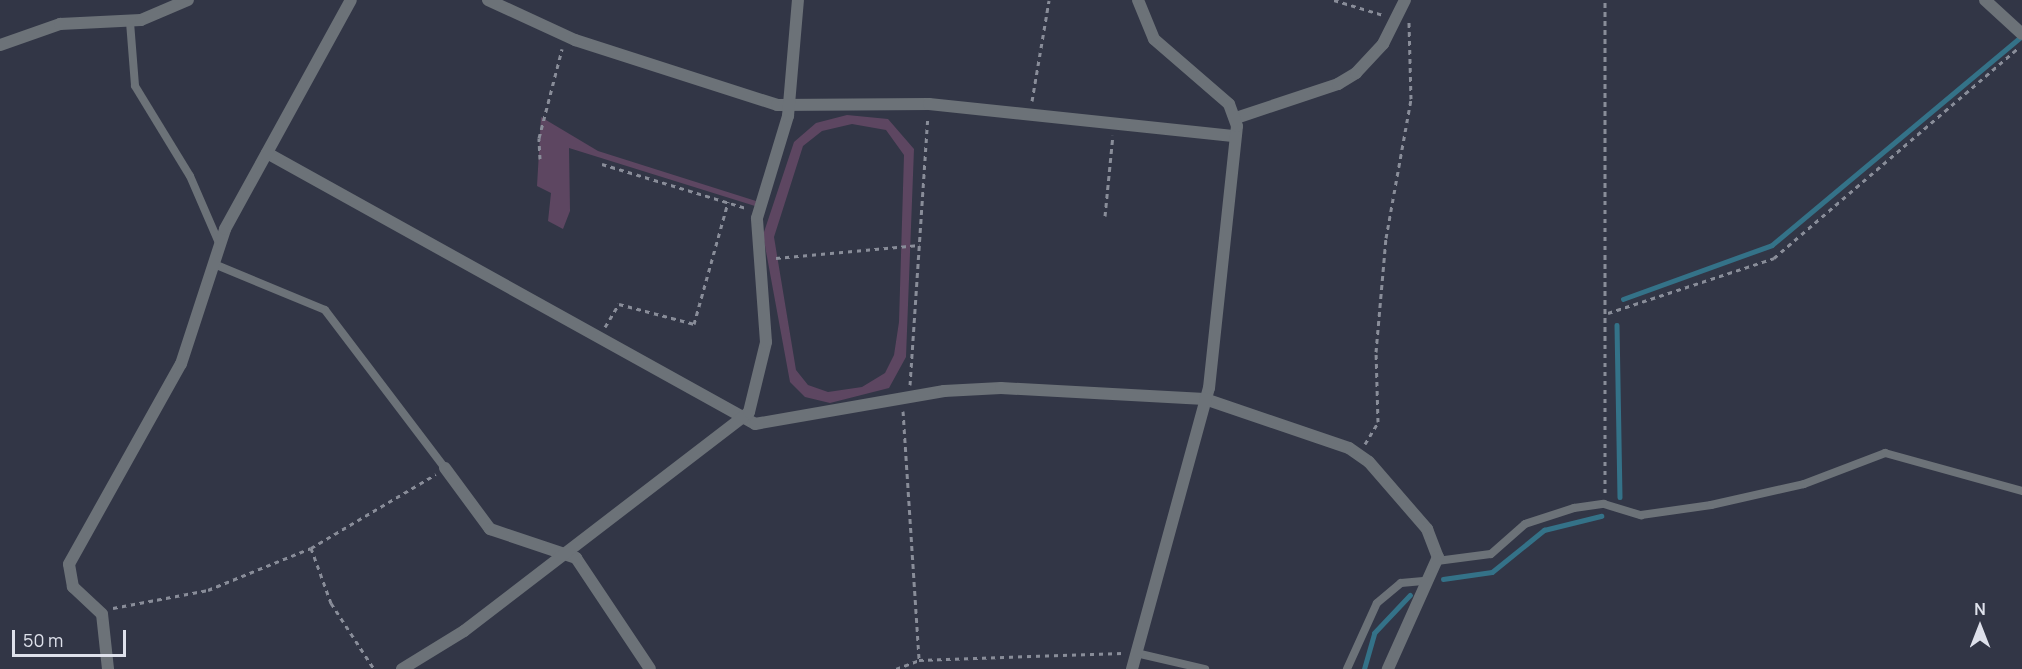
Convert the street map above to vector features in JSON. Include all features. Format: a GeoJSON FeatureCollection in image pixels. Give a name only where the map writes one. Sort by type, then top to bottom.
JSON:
{"type":"FeatureCollection","features":[{"type":"Feature","properties":{"kind":"street"},"geometry":{"type":"LineString","coordinates":[[108,669],[102,614],[73,587],[69,564],[181,364],[219,243],[351,0]]}},
{"type":"Feature","properties":{"kind":"street"},"geometry":{"type":"LineString","coordinates":[[488,0],[509,5],[565,36],[789,107],[929,104],[1235,136]]}},
{"type":"Feature","properties":{"kind":"street"},"geometry":{"type":"LineString","coordinates":[[402,669],[464,631],[567,550],[743,419],[766,342],[759,212],[789,107],[798,0]]}},
{"type":"Feature","properties":{"kind":"street"},"geometry":{"type":"LineString","coordinates":[[1132,669],[1205,399],[1236,118],[1229,104],[1154,39],[1138,0]]}},
{"type":"Feature","properties":{"kind":"street"},"geometry":{"type":"LineString","coordinates":[[1985,0],[2022,34]]}},
{"type":"Feature","properties":{"kind":"street"},"geometry":{"type":"LineString","coordinates":[[0,45],[60,24],[130,22],[184,1]]}},
{"type":"Feature","properties":{"kind":"street"},"geometry":{"type":"LineString","coordinates":[[1236,118],[1338,84],[1371,58],[1394,23],[1402,4]]}},
{"type":"Feature","properties":{"kind":"street"},"geometry":{"type":"LineString","coordinates":[[267,153],[601,334],[743,419],[778,424],[905,399],[988,388],[1205,399],[1358,452],[1427,529],[1437,561],[1388,669]]}},
{"type":"Feature","properties":{"kind":"street"},"geometry":{"type":"LineString","coordinates":[[445,468],[490,529],[567,550],[650,669]]}},
{"type":"Feature","properties":{"kind":"lane"},"geometry":{"type":"LineString","coordinates":[[130,22],[135,86],[190,176],[219,243]]}},
{"type":"Feature","properties":{"kind":"lane"},"geometry":{"type":"LineString","coordinates":[[213,264],[325,310],[445,468]]}},
{"type":"Feature","properties":{"kind":"lane"},"geometry":{"type":"LineString","coordinates":[[1437,561],[1484,557],[1533,520],[1604,504],[1632,515],[1711,505],[1804,484],[1885,453],[2022,491]]}},
{"type":"Feature","properties":{"kind":"lane"},"geometry":{"type":"LineString","coordinates":[[1347,669],[1377,603],[1401,583],[1426,581]]}},
{"type":"Feature","properties":{"kind":"lane"},"geometry":{"type":"LineString","coordinates":[[1136,653],[1205,669]]}},
{"type":"Feature","properties":{"kind":"path"},"geometry":{"type":"LineString","coordinates":[[1030,115],[1049,0]]}},
{"type":"Feature","properties":{"kind":"path"},"geometry":{"type":"LineString","coordinates":[[1334,0],[1394,23]]}},
{"type":"Feature","properties":{"kind":"path"},"geometry":{"type":"LineString","coordinates":[[1604,504],[1608,313],[1605,0]]}},
{"type":"Feature","properties":{"kind":"path"},"geometry":{"type":"LineString","coordinates":[[1358,452],[1378,422],[1375,372],[1386,238],[1411,99],[1411,24],[1402,4]]}},
{"type":"Feature","properties":{"kind":"path"},"geometry":{"type":"LineString","coordinates":[[540,159],[543,120],[565,36]]}},
{"type":"Feature","properties":{"kind":"path"},"geometry":{"type":"LineString","coordinates":[[1608,313],[1774,258],[2022,44]]}},
{"type":"Feature","properties":{"kind":"path"},"geometry":{"type":"LineString","coordinates":[[919,660],[905,399],[929,104]]}},
{"type":"Feature","properties":{"kind":"path"},"geometry":{"type":"LineString","coordinates":[[1105,216],[1114,124]]}},
{"type":"Feature","properties":{"kind":"path"},"geometry":{"type":"LineString","coordinates":[[602,164],[759,212]]}},
{"type":"Feature","properties":{"kind":"path"},"geometry":{"type":"LineString","coordinates":[[601,334],[619,304],[694,324],[728,202]]}},
{"type":"Feature","properties":{"kind":"path"},"geometry":{"type":"LineString","coordinates":[[776,258],[919,245]]}},
{"type":"Feature","properties":{"kind":"path"},"geometry":{"type":"LineString","coordinates":[[102,614],[208,590],[311,548],[445,468]]}},
{"type":"Feature","properties":{"kind":"path"},"geometry":{"type":"LineString","coordinates":[[311,548],[331,603],[374,669]]}},
{"type":"Feature","properties":{"kind":"path"},"geometry":{"type":"LineString","coordinates":[[896,669],[919,660],[1136,653]]}},
{"type":"Feature","properties":{"kind":"shaded area"},"geometry":{"type":"Polygon","coordinates":[[[847,115],[888,119],[914,149],[906,357],[889,388],[830,403],[805,397],[790,382],[763,235],[794,142],[816,123],[847,115]],[[852,124],[822,131],[803,146],[774,237],[796,370],[808,385],[828,392],[862,387],[885,373],[894,355],[899,322],[904,155],[886,130],[852,124]]]}},
{"type":"Feature","properties":{"kind":"shaded area"},"geometry":{"type":"Polygon","coordinates":[[[541,117],[598,151],[756,201],[755,206],[569,148],[570,211],[563,229],[548,221],[551,193],[537,186],[541,117]]]}},
{"type":"Feature","properties":{"kind":"waterway"},"geometry":{"type":"LineString","coordinates":[[1623,299],[1772,245],[2022,36]]}},
{"type":"Feature","properties":{"kind":"waterway"},"geometry":{"type":"LineString","coordinates":[[1617,325],[1620,497]]}},
{"type":"Feature","properties":{"kind":"waterway"},"geometry":{"type":"LineString","coordinates":[[1443,579],[1492,572],[1544,530],[1601,516]]}},
{"type":"Feature","properties":{"kind":"waterway"},"geometry":{"type":"LineString","coordinates":[[1364,669],[1374,633],[1410,595]]}}]}
